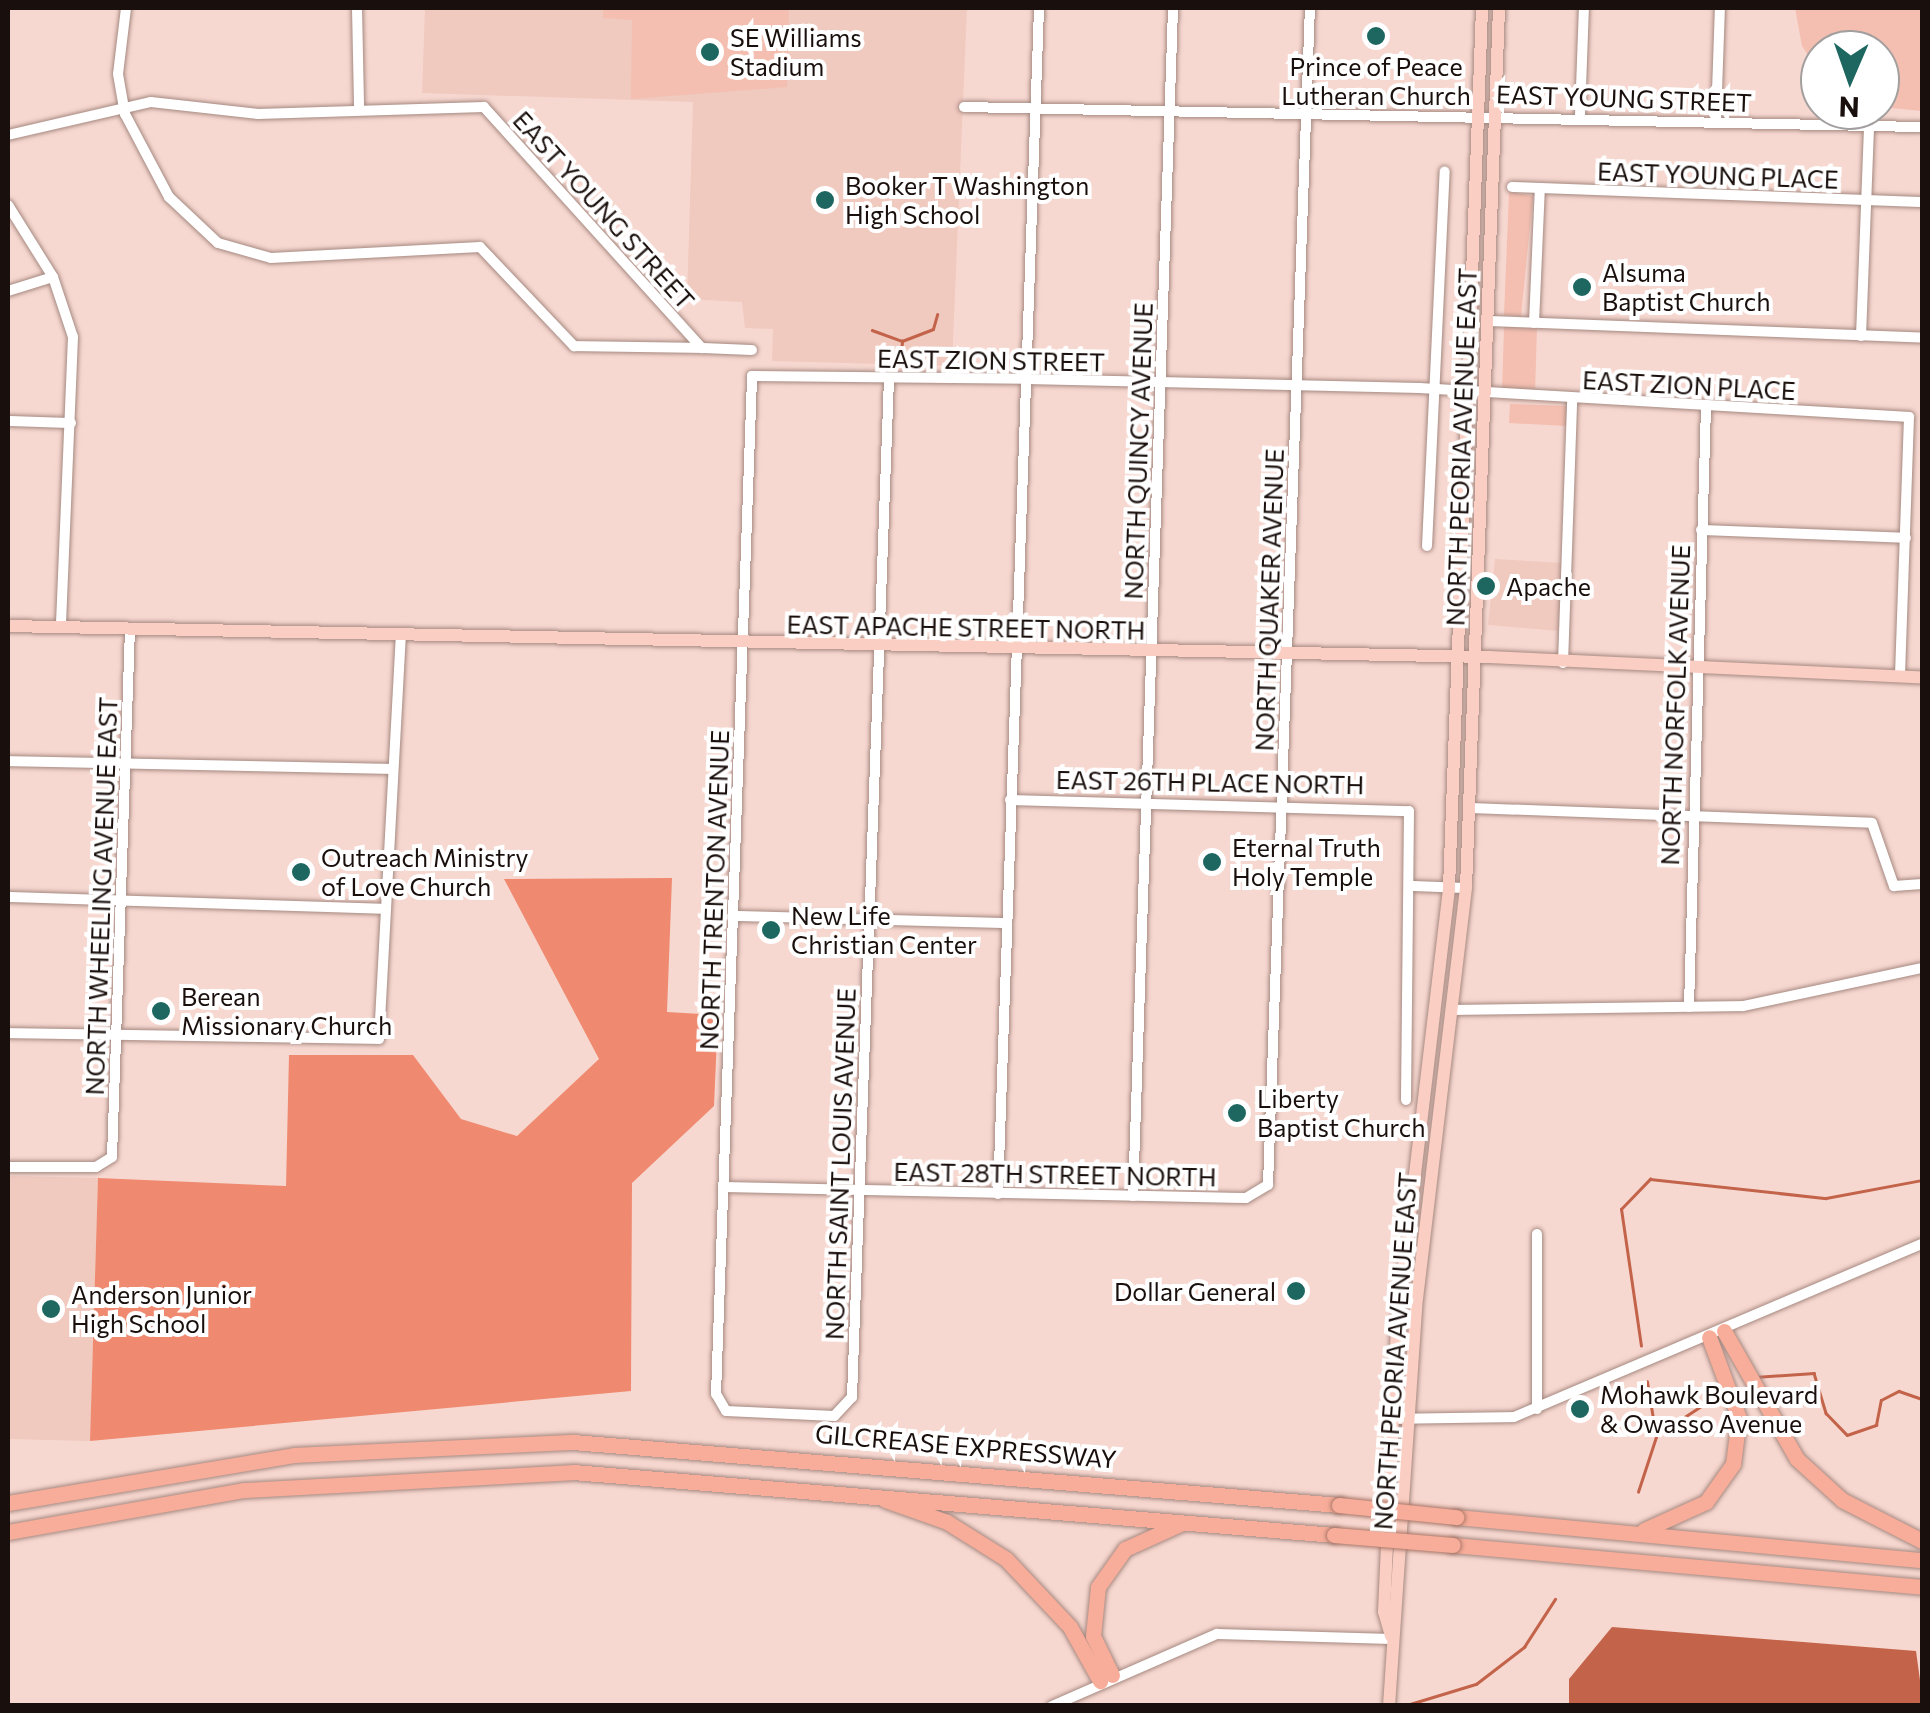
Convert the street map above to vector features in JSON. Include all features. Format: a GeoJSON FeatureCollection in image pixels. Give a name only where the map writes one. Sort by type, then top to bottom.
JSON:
{"type":"FeatureCollection","features":[{"type":"Feature","properties":{"kind":"highway"},"geometry":{"type":"LineString","coordinates":[[1635,1533],[1694,1511],[1732,1464],[1740,1418],[1716,1334]]}},
{"type":"Feature","properties":{"kind":"highway"},"geometry":{"type":"LineString","coordinates":[[1716,1334],[1797,1460],[1842,1500],[1922,1542]]}},
{"type":"Feature","properties":{"kind":"highway","name":"GILCREASE EXPRESSWAY"},"geometry":{"type":"LineString","coordinates":[[8,1503],[296,1455],[573,1442],[1339,1504],[1922,1560]]}},
{"type":"Feature","properties":{"kind":"highway"},"geometry":{"type":"LineString","coordinates":[[8,1532],[244,1490],[430,1475],[630,1473],[1922,1587]]}},
{"type":"Feature","properties":{"kind":"highway"},"geometry":{"type":"LineString","coordinates":[[852,1490],[947,1522],[1006,1559],[1070,1627],[1106,1678]]}},
{"type":"Feature","properties":{"kind":"highway"},"geometry":{"type":"LineString","coordinates":[[1106,1678],[1092,1626],[1104,1575],[1135,1542],[1189,1521]]}},
{"type":"Feature","properties":{"kind":"main road","name":"NORTH PEORIA AVENUE EAST"},"geometry":{"type":"LineString","coordinates":[[1392,1639],[1384,1612],[1391,1419],[1449,888],[1482,8]]}},
{"type":"Feature","properties":{"kind":"main road","name":"NORTH PEORIA AVENUE EAST"},"geometry":{"type":"LineString","coordinates":[[1389,1706],[1408,1420],[1466,888],[1499,8]]}},
{"type":"Feature","properties":{"kind":"main road","name":"EAST APACHE STREET NORTH"},"geometry":{"type":"LineString","coordinates":[[8,626],[1151,654],[1476,657],[1696,670],[1922,677]]}},
{"type":"Feature","properties":{"kind":"street"},"geometry":{"type":"LineString","coordinates":[[126,8],[122,104],[169,197],[234,250],[290,258],[418,246],[480,247],[574,346],[752,350]]}},
{"type":"Feature","properties":{"kind":"street"},"geometry":{"type":"LineString","coordinates":[[356,8],[359,107]]}},
{"type":"Feature","properties":{"kind":"street"},"geometry":{"type":"LineString","coordinates":[[998,1194],[1038,8]]}},
{"type":"Feature","properties":{"kind":"street","name":"NORTH QUINCY AVENUE"},"geometry":{"type":"LineString","coordinates":[[1133,1196],[1174,8]]}},
{"type":"Feature","properties":{"kind":"street","name":"NORTH QUAKER AVENUE"},"geometry":{"type":"LineString","coordinates":[[1264,1192],[1288,655],[1310,8]]}},
{"type":"Feature","properties":{"kind":"street"},"geometry":{"type":"LineString","coordinates":[[1580,115],[1584,8]]}},
{"type":"Feature","properties":{"kind":"street"},"geometry":{"type":"LineString","coordinates":[[1716,120],[1720,8]]}},
{"type":"Feature","properties":{"kind":"street","name":"EAST YOUNG STREET"},"geometry":{"type":"LineString","coordinates":[[8,135],[122,104],[258,114],[359,107],[484,108],[702,348]]}},
{"type":"Feature","properties":{"kind":"street","name":"EAST YOUNG STREET"},"geometry":{"type":"LineString","coordinates":[[964,106],[1306,115],[1580,115],[1800,123]]}},
{"type":"Feature","properties":{"kind":"street"},"geometry":{"type":"LineString","coordinates":[[1861,336],[1869,130]]}},
{"type":"Feature","properties":{"kind":"street","name":"NORTH PEORIA AVENUE EAST"},"geometry":{"type":"LineString","coordinates":[[1427,546],[1445,171]]}},
{"type":"Feature","properties":{"kind":"street","name":"EAST YOUNG PLACE"},"geometry":{"type":"LineString","coordinates":[[1512,187],[1922,202]]}},
{"type":"Feature","properties":{"kind":"street"},"geometry":{"type":"LineString","coordinates":[[1534,323],[1540,188]]}},
{"type":"Feature","properties":{"kind":"street"},"geometry":{"type":"LineString","coordinates":[[8,205],[53,276],[73,337],[61,627]]}},
{"type":"Feature","properties":{"kind":"street"},"geometry":{"type":"LineString","coordinates":[[8,291],[53,276]]}},
{"type":"Feature","properties":{"kind":"street"},"geometry":{"type":"LineString","coordinates":[[1488,321],[1922,338]]}},
{"type":"Feature","properties":{"kind":"street","name":"EAST ZION STREET"},"geometry":{"type":"LineString","coordinates":[[752,376],[1468,393]]}},
{"type":"Feature","properties":{"kind":"street","name":"NORTH TRENTON AVENUE"},"geometry":{"type":"LineString","coordinates":[[752,376],[720,1406],[846,1411]]}},
{"type":"Feature","properties":{"kind":"street","name":"NORTH SAINT LOUIS AVENUE"},"geometry":{"type":"LineString","coordinates":[[846,1411],[860,1191],[876,647],[889,378]]}},
{"type":"Feature","properties":{"kind":"street","name":"EAST ZION PLACE"},"geometry":{"type":"LineString","coordinates":[[1468,393],[1908,417],[1906,538]]}},
{"type":"Feature","properties":{"kind":"street"},"geometry":{"type":"LineString","coordinates":[[1563,663],[1572,399]]}},
{"type":"Feature","properties":{"kind":"street","name":"NORTH NORFOLK AVENUE"},"geometry":{"type":"LineString","coordinates":[[1688,1007],[1690,815],[1706,405]]}},
{"type":"Feature","properties":{"kind":"street"},"geometry":{"type":"LineString","coordinates":[[8,421],[71,423]]}},
{"type":"Feature","properties":{"kind":"street"},"geometry":{"type":"LineString","coordinates":[[1701,530],[1906,538],[1900,676]]}},
{"type":"Feature","properties":{"kind":"street","name":"NORTH WHEELING AVENUE EAST"},"geometry":{"type":"LineString","coordinates":[[8,1166],[110,1164],[130,629]]}},
{"type":"Feature","properties":{"kind":"street"},"geometry":{"type":"LineString","coordinates":[[8,1033],[379,1039],[390,769],[401,635]]}},
{"type":"Feature","properties":{"kind":"street"},"geometry":{"type":"LineString","coordinates":[[8,761],[390,769]]}},
{"type":"Feature","properties":{"kind":"street","name":"EAST 26TH PLACE NORTH"},"geometry":{"type":"LineString","coordinates":[[1010,800],[1282,803],[1409,811],[1412,886]]}},
{"type":"Feature","properties":{"kind":"street"},"geometry":{"type":"LineString","coordinates":[[1471,808],[1690,815],[1880,827],[1890,880],[1901,890],[1922,884]]}},
{"type":"Feature","properties":{"kind":"street"},"geometry":{"type":"LineString","coordinates":[[1406,1100],[1412,886],[1466,888]]}},
{"type":"Feature","properties":{"kind":"street"},"geometry":{"type":"LineString","coordinates":[[8,897],[385,909]]}},
{"type":"Feature","properties":{"kind":"street"},"geometry":{"type":"LineString","coordinates":[[734,916],[1006,923]]}},
{"type":"Feature","properties":{"kind":"street"},"geometry":{"type":"LineString","coordinates":[[1454,1010],[1743,1006],[1922,968]]}},
{"type":"Feature","properties":{"kind":"street"},"geometry":{"type":"LineString","coordinates":[[1409,1022],[1435,1024]]}},
{"type":"Feature","properties":{"kind":"street","name":"EAST 28TH STREET NORTH"},"geometry":{"type":"LineString","coordinates":[[724,1187],[1133,1196],[1264,1192]]}},
{"type":"Feature","properties":{"kind":"street"},"geometry":{"type":"LineString","coordinates":[[1537,1234],[1537,1409]]}},
{"type":"Feature","properties":{"kind":"street"},"geometry":{"type":"LineString","coordinates":[[1391,1419],[1488,1422],[1537,1409],[1922,1244]]}},
{"type":"Feature","properties":{"kind":"street"},"geometry":{"type":"LineString","coordinates":[[1052,1706],[1186,1642],[1239,1632],[1392,1639]]}},
{"type":"Feature","properties":{"kind":"shaded area","name":"Booker T Washington High School"},"geometry":{"type":"Polygon","coordinates":[[[425,8],[967,8],[952,366],[772,361],[773,329],[745,328],[742,302],[687,299],[693,102],[422,93],[425,8]]]}},
{"type":"Feature","properties":{"kind":"shaded area","name":"SE Williams Stadium"},"geometry":{"type":"Polygon","coordinates":[[[603,8],[789,8],[787,87],[631,99],[632,20],[603,18],[603,8]]]}},
{"type":"Feature","properties":{"kind":"shaded area"},"geometry":{"type":"Polygon","coordinates":[[[1795,8],[1922,8],[1922,111],[1900,109],[1900,30],[1800,30],[1800,35],[1795,8]]]}},
{"type":"Feature","properties":{"kind":"shaded area"},"geometry":{"type":"Polygon","coordinates":[[[1509,192],[1533,196],[1521,316],[1504,315],[1509,192]]]}},
{"type":"Feature","properties":{"kind":"shaded area"},"geometry":{"type":"Polygon","coordinates":[[[1504,327],[1537,328],[1535,394],[1502,391],[1504,327]]]}},
{"type":"Feature","properties":{"kind":"shaded area"},"geometry":{"type":"Polygon","coordinates":[[[1510,404],[1567,406],[1567,426],[1509,423],[1510,404]]]}},
{"type":"Feature","properties":{"kind":"shaded area"},"geometry":{"type":"Polygon","coordinates":[[[1495,559],[1562,563],[1559,631],[1488,625],[1495,559]]]}},
{"type":"Feature","properties":{"kind":"shaded area"},"geometry":{"type":"Polygon","coordinates":[[[672,878],[667,1012],[718,1015],[714,1106],[632,1183],[631,1391],[90,1441],[98,1178],[286,1186],[289,1055],[413,1055],[461,1119],[517,1136],[599,1059],[504,879],[672,878]]]}},
{"type":"Feature","properties":{"kind":"shaded area","name":"Anderson Junior High School"},"geometry":{"type":"Polygon","coordinates":[[[8,1176],[98,1178],[90,1441],[8,1439],[8,1176]]]}},
{"type":"Feature","properties":{"kind":"shaded area"},"geometry":{"type":"Polygon","coordinates":[[[1612,1627],[1916,1651],[1922,1695],[1919,1706],[1569,1705],[1569,1679],[1612,1627]]]}},
{"type":"Feature","properties":{"kind":"waterway"},"geometry":{"type":"LineString","coordinates":[[901,353],[902,341],[933,329],[937,315]]}},
{"type":"Feature","properties":{"kind":"waterway"},"geometry":{"type":"LineString","coordinates":[[872,330],[902,341]]}},
{"type":"Feature","properties":{"kind":"waterway"},"geometry":{"type":"LineString","coordinates":[[1641,1346],[1621,1209],[1650,1179],[1826,1198],[1922,1180]]}},
{"type":"Feature","properties":{"kind":"waterway"},"geometry":{"type":"LineString","coordinates":[[1755,1377],[1814,1373],[1826,1413],[1847,1435],[1876,1425],[1881,1400],[1899,1391],[1922,1399]]}},
{"type":"Feature","properties":{"kind":"waterway"},"geometry":{"type":"LineString","coordinates":[[1638,1492],[1656,1437],[1647,1382]]}},
{"type":"Feature","properties":{"kind":"waterway"},"geometry":{"type":"LineString","coordinates":[[1657,1435],[1721,1393]]}},
{"type":"Feature","properties":{"kind":"waterway"},"geometry":{"type":"LineString","coordinates":[[1922,1454],[1922,1480]]}},
{"type":"Feature","properties":{"kind":"waterway"},"geometry":{"type":"LineString","coordinates":[[1410,1704],[1476,1684],[1524,1647],[1555,1599]]}},
{"type":"Feature","properties":{"kind":"place","name":"Prince of Peace Lutheran Church"},"geometry":{"type":"Point","coordinates":[1376,36]}},
{"type":"Feature","properties":{"kind":"place","name":"SE Williams Stadium"},"geometry":{"type":"Point","coordinates":[710,52]}},
{"type":"Feature","properties":{"kind":"place","name":"Booker T Washington High School"},"geometry":{"type":"Point","coordinates":[825,200]}},
{"type":"Feature","properties":{"kind":"place","name":"Alsuma Baptist Church"},"geometry":{"type":"Point","coordinates":[1582,287]}},
{"type":"Feature","properties":{"kind":"place","name":"Apache"},"geometry":{"type":"Point","coordinates":[1486,586]}},
{"type":"Feature","properties":{"kind":"place","name":"Eternal Truth Holy Temple"},"geometry":{"type":"Point","coordinates":[1212,862]}},
{"type":"Feature","properties":{"kind":"place","name":"Outreach Ministry of Love Church"},"geometry":{"type":"Point","coordinates":[301,872]}},
{"type":"Feature","properties":{"kind":"place","name":"New Life Christian Center"},"geometry":{"type":"Point","coordinates":[771,930]}},
{"type":"Feature","properties":{"kind":"place","name":"Berean Missionary Church"},"geometry":{"type":"Point","coordinates":[161,1011]}},
{"type":"Feature","properties":{"kind":"place","name":"Liberty Baptist Church"},"geometry":{"type":"Point","coordinates":[1237,1113]}},
{"type":"Feature","properties":{"kind":"place","name":"Dollar General"},"geometry":{"type":"Point","coordinates":[1296,1291]}},
{"type":"Feature","properties":{"kind":"place","name":"Anderson Junior High School"},"geometry":{"type":"Point","coordinates":[51,1309]}},
{"type":"Feature","properties":{"kind":"place","name":"Mohawk Boulevard & Owasso Avenue"},"geometry":{"type":"Point","coordinates":[1580,1409]}}]}
